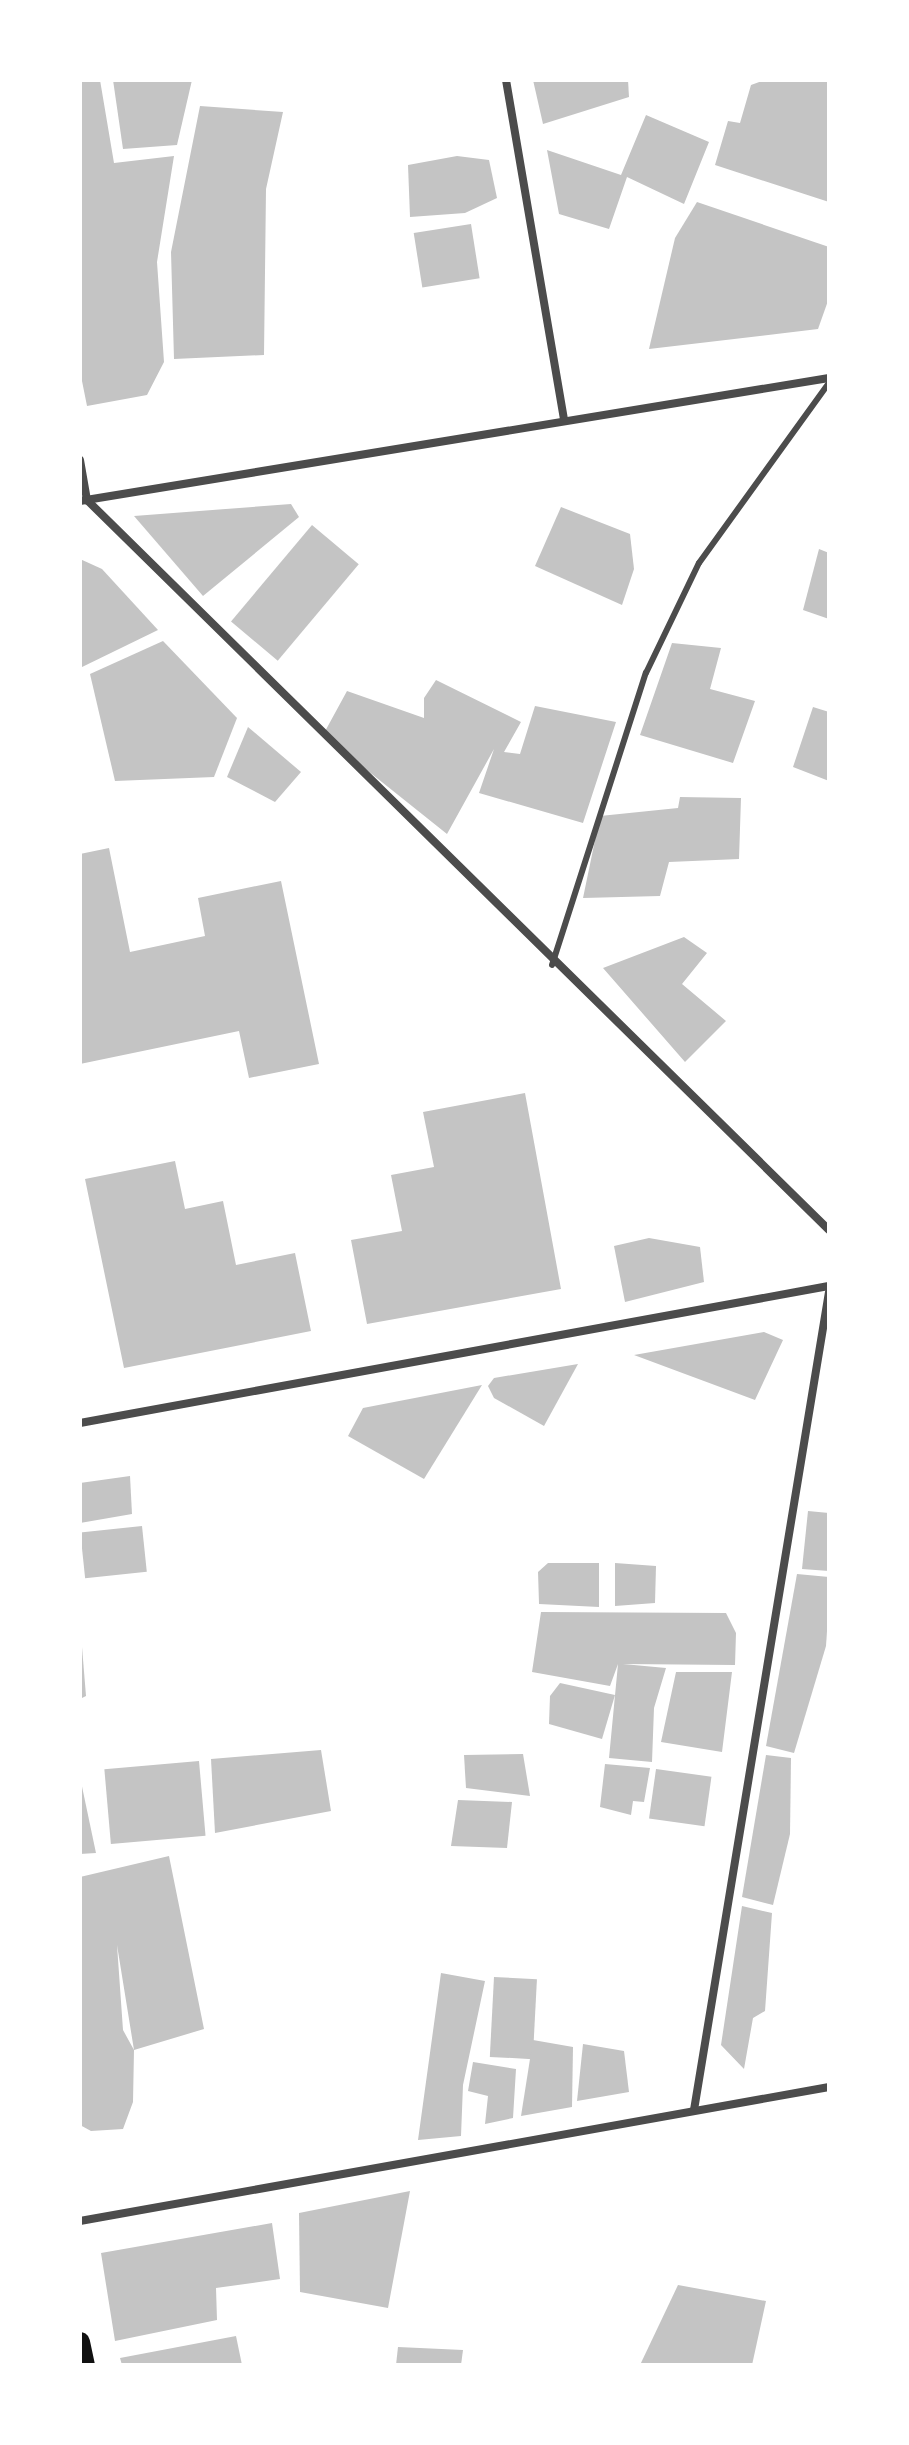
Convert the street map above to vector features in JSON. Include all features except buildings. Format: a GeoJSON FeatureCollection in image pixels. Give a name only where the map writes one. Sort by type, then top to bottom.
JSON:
{"type":"FeatureCollection","features":[{"type":"Feature","properties":{"kind":"main road"},"geometry":{"type":"LineString","coordinates":[[80,2342],[85,2365]]}},
{"type":"Feature","properties":{"kind":"street"},"geometry":{"type":"LineString","coordinates":[[506,80],[564,421]]}},
{"type":"Feature","properties":{"kind":"street"},"geometry":{"type":"LineString","coordinates":[[84,500],[829,380]]}},
{"type":"Feature","properties":{"kind":"street"},"geometry":{"type":"LineString","coordinates":[[80,460],[84,500],[552,965],[829,1230]]}},
{"type":"Feature","properties":{"kind":"street"},"geometry":{"type":"LineString","coordinates":[[80,1423],[829,1289],[694,2110]]}},
{"type":"Feature","properties":{"kind":"street"},"geometry":{"type":"LineString","coordinates":[[80,2221],[829,2087]]}},
{"type":"Feature","properties":{"kind":"lane"},"geometry":{"type":"LineString","coordinates":[[552,965],[646,673],[692,576],[829,380]]}}]}
